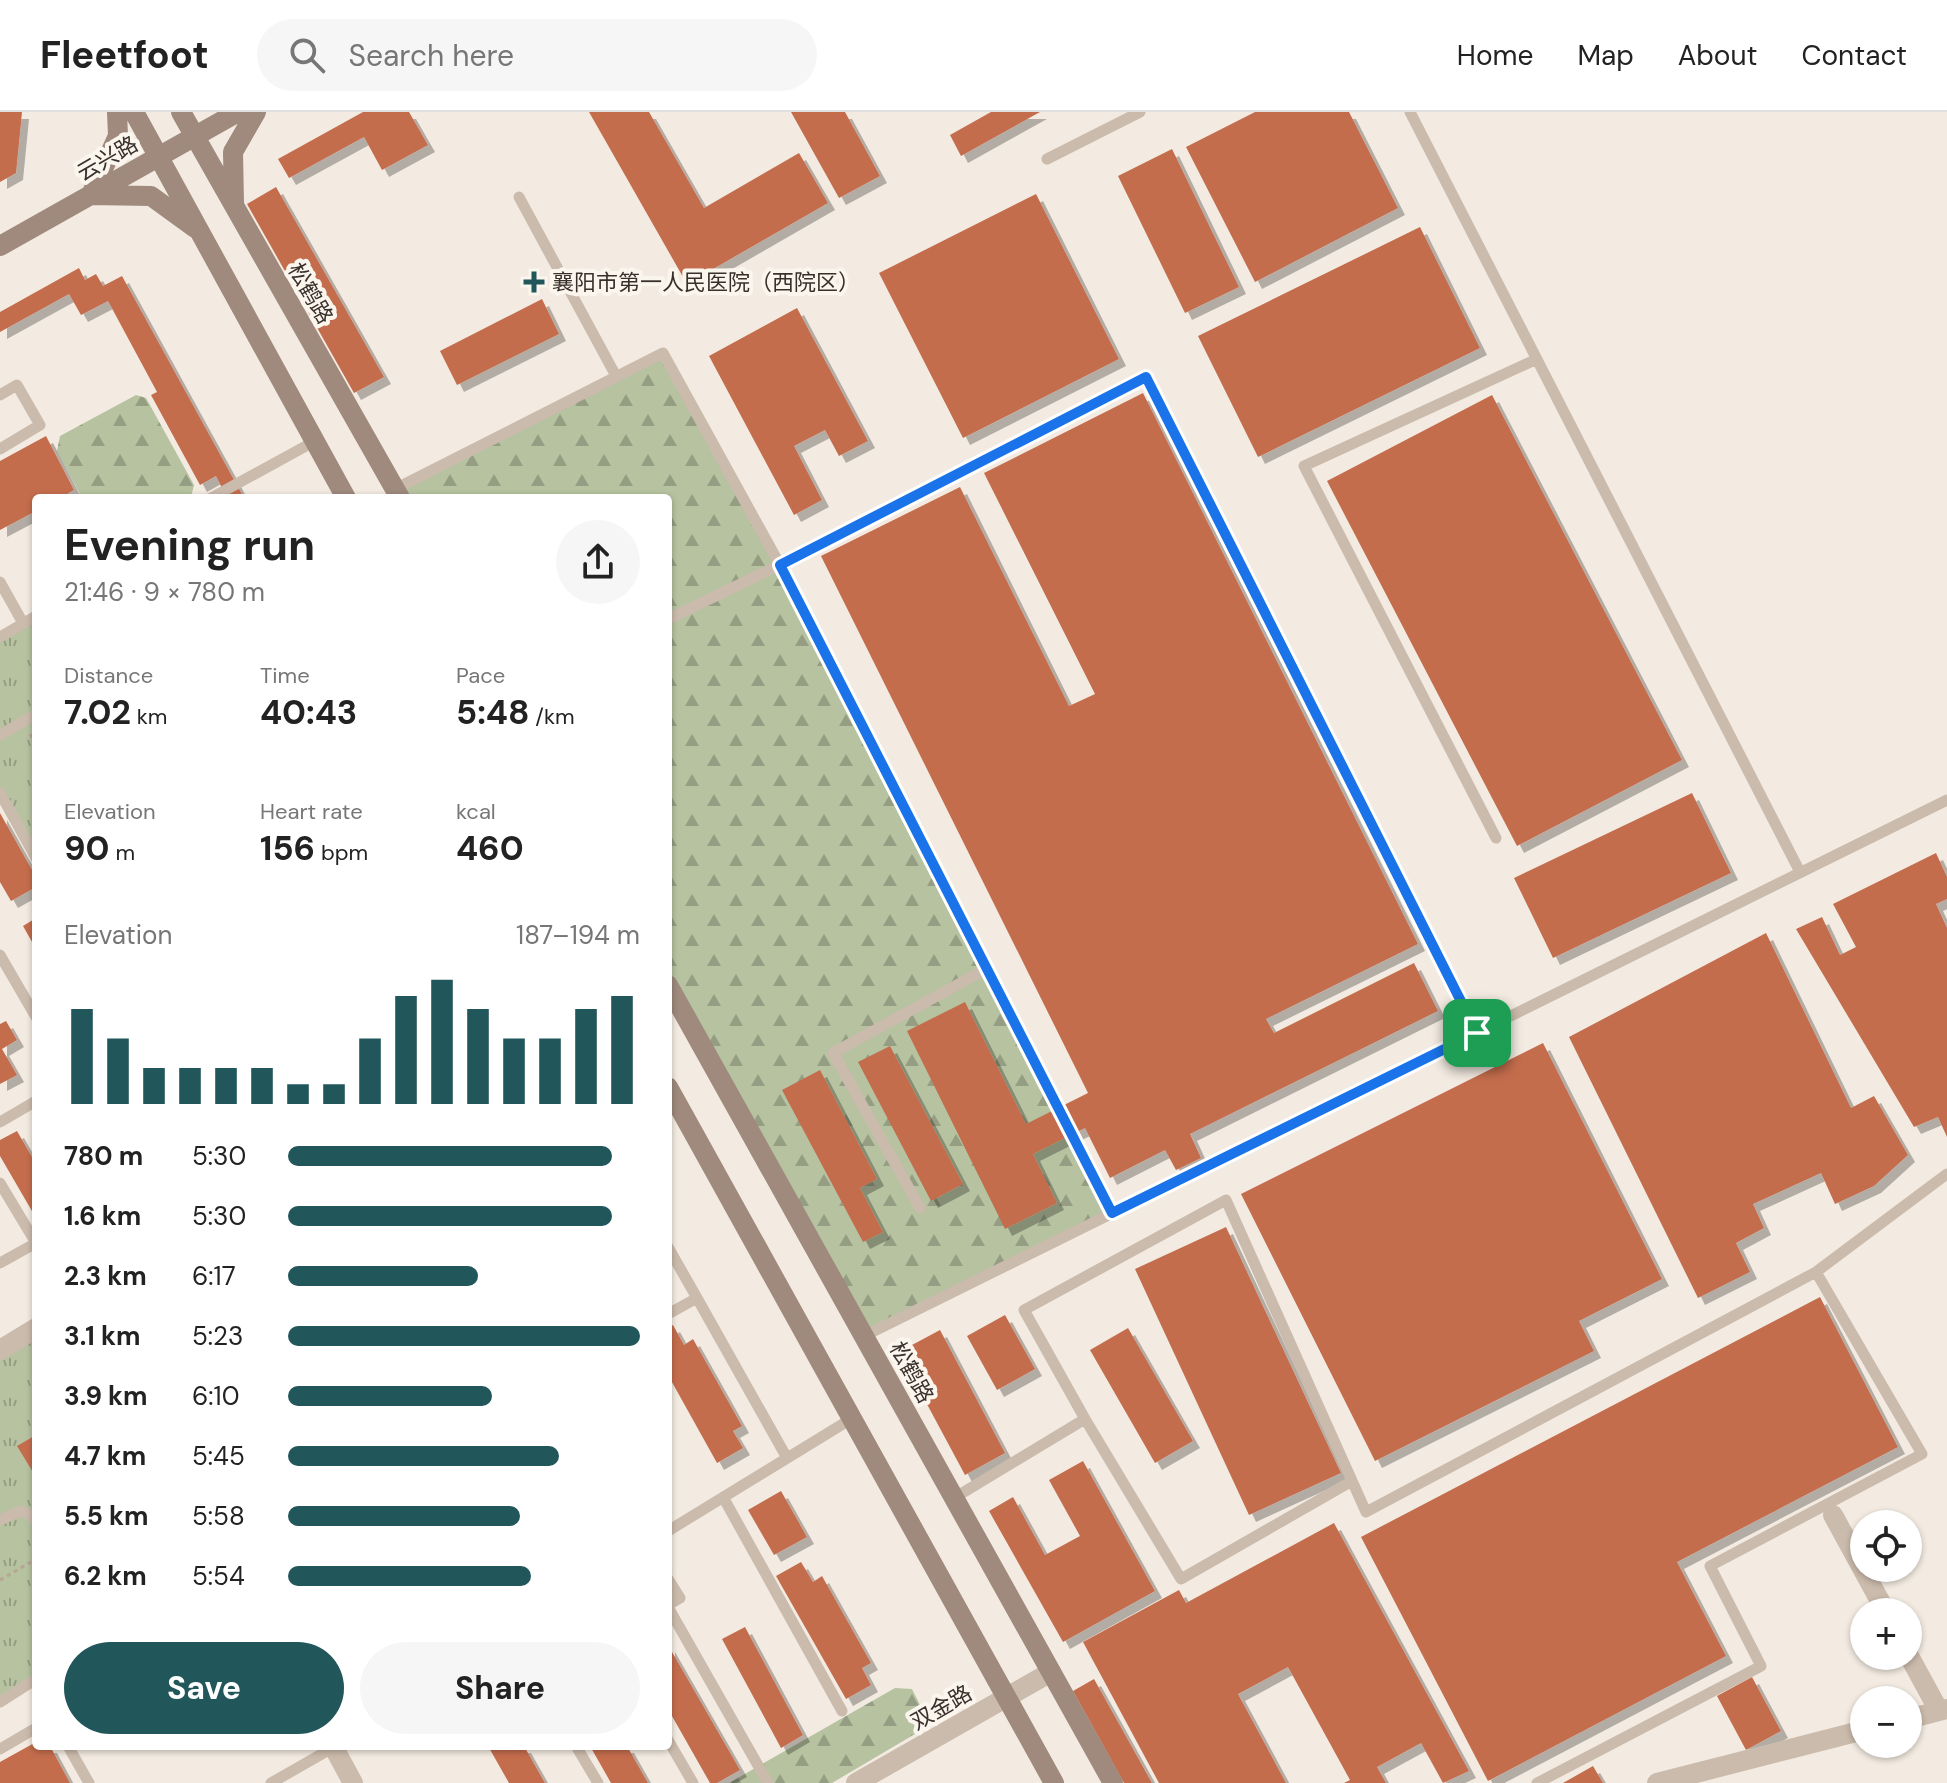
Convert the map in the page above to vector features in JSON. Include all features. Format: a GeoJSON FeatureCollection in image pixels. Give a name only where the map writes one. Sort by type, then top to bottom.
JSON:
{"type":"FeatureCollection","features":[{"type":"Feature","properties":{"kind":"main road"},"geometry":{"type":"LineString","coordinates":[[117,112],[118,136],[91,195],[151,196],[200,232]]}},
{"type":"Feature","properties":{"kind":"main road"},"geometry":{"type":"LineString","coordinates":[[134,112],[344,494]]}},
{"type":"Feature","properties":{"kind":"main road","name":"松鹤路"},"geometry":{"type":"LineString","coordinates":[[181,112],[397,493]]}},
{"type":"Feature","properties":{"kind":"main road","name":"云兴路"},"geometry":{"type":"LineString","coordinates":[[0,246],[238,112]]}},
{"type":"Feature","properties":{"kind":"main road"},"geometry":{"type":"LineString","coordinates":[[234,207],[233,152],[256,112]]}},
{"type":"Feature","properties":{"kind":"main road","name":"松鹤路"},"geometry":{"type":"LineString","coordinates":[[672,992],[1113,1783]]}},
{"type":"Feature","properties":{"kind":"main road"},"geometry":{"type":"LineString","coordinates":[[672,1094],[1054,1783]]}},
{"type":"Feature","properties":{"kind":"street"},"geometry":{"type":"LineString","coordinates":[[0,1350],[32,1330]]}},
{"type":"Feature","properties":{"kind":"street"},"geometry":{"type":"LineString","coordinates":[[1833,1515],[1878,1598]]}},
{"type":"Feature","properties":{"kind":"street"},"geometry":{"type":"LineString","coordinates":[[1918,1670],[1943,1710],[1922,1715]]}},
{"type":"Feature","properties":{"kind":"street","name":"双金路"},"geometry":{"type":"LineString","coordinates":[[856,1783],[1051,1672]]}},
{"type":"Feature","properties":{"kind":"street"},"geometry":{"type":"LineString","coordinates":[[1657,1783],[1850,1734]]}},
{"type":"Feature","properties":{"kind":"street"},"geometry":{"type":"LineString","coordinates":[[335,1750],[353,1783]]}},
{"type":"Feature","properties":{"kind":"lane"},"geometry":{"type":"LineString","coordinates":[[1047,159],[1140,112]]}},
{"type":"Feature","properties":{"kind":"lane"},"geometry":{"type":"LineString","coordinates":[[1410,112],[1800,872]]}},
{"type":"Feature","properties":{"kind":"lane"},"geometry":{"type":"LineString","coordinates":[[519,197],[616,376]]}},
{"type":"Feature","properties":{"kind":"lane"},"geometry":{"type":"LineString","coordinates":[[397,493],[663,353],[780,565],[1112,1213]]}},
{"type":"Feature","properties":{"kind":"lane"},"geometry":{"type":"LineString","coordinates":[[1496,838],[1304,466],[1537,359]]}},
{"type":"Feature","properties":{"kind":"lane"},"geometry":{"type":"LineString","coordinates":[[672,617],[1146,377],[1477,1033]]}},
{"type":"Feature","properties":{"kind":"lane"},"geometry":{"type":"LineString","coordinates":[[0,395],[17,385],[40,425],[0,449]]}},
{"type":"Feature","properties":{"kind":"lane"},"geometry":{"type":"LineString","coordinates":[[218,494],[315,441]]}},
{"type":"Feature","properties":{"kind":"lane"},"geometry":{"type":"LineString","coordinates":[[0,582],[23,623]]}},
{"type":"Feature","properties":{"kind":"lane"},"geometry":{"type":"LineString","coordinates":[[0,637],[32,618]]}},
{"type":"Feature","properties":{"kind":"lane"},"geometry":{"type":"LineString","coordinates":[[0,735],[32,716]]}},
{"type":"Feature","properties":{"kind":"lane"},"geometry":{"type":"LineString","coordinates":[[0,793],[32,851]]}},
{"type":"Feature","properties":{"kind":"lane"},"geometry":{"type":"LineString","coordinates":[[864,1336],[1947,800]]}},
{"type":"Feature","properties":{"kind":"lane"},"geometry":{"type":"LineString","coordinates":[[0,955],[32,1010]]}},
{"type":"Feature","properties":{"kind":"lane"},"geometry":{"type":"LineString","coordinates":[[920,1208],[833,1053],[986,969]]}},
{"type":"Feature","properties":{"kind":"lane"},"geometry":{"type":"LineString","coordinates":[[0,1122],[32,1103]]}},
{"type":"Feature","properties":{"kind":"lane"},"geometry":{"type":"LineString","coordinates":[[1352,1481],[1181,1579],[1024,1310],[1226,1200],[1366,1512],[1816,1272],[1947,1174]]}},
{"type":"Feature","properties":{"kind":"lane"},"geometry":{"type":"LineString","coordinates":[[0,1183],[32,1236]]}},
{"type":"Feature","properties":{"kind":"lane"},"geometry":{"type":"LineString","coordinates":[[0,1263],[32,1245]]}},
{"type":"Feature","properties":{"kind":"lane"},"geometry":{"type":"LineString","coordinates":[[672,1254],[787,1458]]}},
{"type":"Feature","properties":{"kind":"lane"},"geometry":{"type":"LineString","coordinates":[[1537,1783],[1761,1666],[1710,1566],[1922,1454],[1816,1272]]}},
{"type":"Feature","properties":{"kind":"lane"},"geometry":{"type":"LineString","coordinates":[[672,1312],[697,1298]]}},
{"type":"Feature","properties":{"kind":"lane"},"geometry":{"type":"LineString","coordinates":[[672,1529],[851,1419]]}},
{"type":"Feature","properties":{"kind":"lane"},"geometry":{"type":"LineString","coordinates":[[954,1498],[1085,1419]]}},
{"type":"Feature","properties":{"kind":"lane"},"geometry":{"type":"LineString","coordinates":[[723,1497],[842,1711]]}},
{"type":"Feature","properties":{"kind":"lane"},"geometry":{"type":"LineString","coordinates":[[0,1520],[20,1511],[32,1515]]}},
{"type":"Feature","properties":{"kind":"lane"},"geometry":{"type":"LineString","coordinates":[[672,1585],[680,1598],[672,1603]]}},
{"type":"Feature","properties":{"kind":"lane"},"geometry":{"type":"LineString","coordinates":[[672,1613],[768,1783]]}},
{"type":"Feature","properties":{"kind":"lane"},"geometry":{"type":"LineString","coordinates":[[0,1702],[32,1682]]}},
{"type":"Feature","properties":{"kind":"lane"},"geometry":{"type":"LineString","coordinates":[[0,1749],[32,1730]]}},
{"type":"Feature","properties":{"kind":"lane"},"geometry":{"type":"LineString","coordinates":[[672,1747],[693,1783]]}},
{"type":"Feature","properties":{"kind":"lane"},"geometry":{"type":"LineString","coordinates":[[70,1750],[89,1783]]}},
{"type":"Feature","properties":{"kind":"lane"},"geometry":{"type":"LineString","coordinates":[[271,1783],[326,1750]]}},
{"type":"Feature","properties":{"kind":"lane"},"geometry":{"type":"LineString","coordinates":[[578,1750],[598,1783]]}},
{"type":"Feature","properties":{"kind":"path"},"geometry":{"type":"LineString","coordinates":[[0,1580],[32,1561]]}},
{"type":"Feature","properties":{"kind":"green space"},"geometry":{"type":"Polygon","coordinates":[[[663,353],[780,565],[1111,1213],[864,1336],[672,992],[672,494],[398,494],[395,489],[663,353]]]}},
{"type":"Feature","properties":{"kind":"green space"},"geometry":{"type":"Polygon","coordinates":[[[136,395],[146,398],[194,485],[192,494],[80,494],[57,451],[60,436],[136,395]]]}},
{"type":"Feature","properties":{"kind":"green space"},"geometry":{"type":"Polygon","coordinates":[[[32,618],[32,851],[0,793],[0,637],[32,618]]]}},
{"type":"Feature","properties":{"kind":"green space"},"geometry":{"type":"Polygon","coordinates":[[[32,1330],[32,1682],[0,1702],[0,1350],[32,1330]]]}},
{"type":"Feature","properties":{"kind":"green space"},"geometry":{"type":"Polygon","coordinates":[[[895,1688],[912,1689],[927,1719],[915,1734],[832,1783],[729,1783],[895,1688]]]}},
{"type":"Feature","properties":{"kind":"building"},"geometry":{"type":"Polygon","coordinates":[[[0,112],[22,112],[16,173],[0,182],[0,112]]]}},
{"type":"Feature","properties":{"kind":"building"},"geometry":{"type":"Polygon","coordinates":[[[363,112],[409,112],[428,145],[382,170],[364,137],[289,178],[278,159],[363,112]]]}},
{"type":"Feature","properties":{"kind":"building"},"geometry":{"type":"Polygon","coordinates":[[[589,112],[649,112],[704,208],[799,153],[828,203],[687,284],[589,112]]]}},
{"type":"Feature","properties":{"kind":"building"},"geometry":{"type":"Polygon","coordinates":[[[791,112],[845,112],[880,176],[839,198],[791,112]]]}},
{"type":"Feature","properties":{"kind":"building"},"geometry":{"type":"Polygon","coordinates":[[[991,112],[1040,112],[961,156],[950,135],[991,112]]]}},
{"type":"Feature","properties":{"kind":"building"},"geometry":{"type":"Polygon","coordinates":[[[1255,112],[1349,112],[1398,208],[1255,282],[1186,147],[1255,112]]]}},
{"type":"Feature","properties":{"kind":"building"},"geometry":{"type":"Polygon","coordinates":[[[1172,149],[1239,287],[1185,313],[1118,176],[1172,149]]]}},
{"type":"Feature","properties":{"kind":"building"},"geometry":{"type":"Polygon","coordinates":[[[276,187],[384,377],[354,393],[247,204],[276,187]]]}},
{"type":"Feature","properties":{"kind":"building"},"geometry":{"type":"Polygon","coordinates":[[[1036,194],[1119,359],[963,438],[879,273],[1036,194]]]}},
{"type":"Feature","properties":{"kind":"building"},"geometry":{"type":"Polygon","coordinates":[[[1420,227],[1480,348],[1258,457],[1198,336],[1420,227]]]}},
{"type":"Feature","properties":{"kind":"building"},"geometry":{"type":"Polygon","coordinates":[[[79,268],[85,280],[96,274],[103,286],[122,276],[242,494],[225,494],[216,476],[200,485],[151,395],[157,392],[108,301],[81,315],[69,294],[0,332],[0,312],[79,268]]]}},
{"type":"Feature","properties":{"kind":"building"},"geometry":{"type":"Polygon","coordinates":[[[542,299],[559,334],[457,385],[440,351],[542,299]]]}},
{"type":"Feature","properties":{"kind":"building"},"geometry":{"type":"Polygon","coordinates":[[[797,308],[868,441],[839,456],[825,430],[794,446],[822,500],[794,515],[709,356],[797,308]]]}},
{"type":"Feature","properties":{"kind":"building"},"geometry":{"type":"Polygon","coordinates":[[[1143,393],[1418,944],[1266,1019],[1274,1033],[1414,963],[1438,1011],[1190,1134],[1201,1158],[1176,1170],[1165,1150],[1110,1178],[1085,1128],[1033,1154],[1057,1203],[1005,1229],[907,1031],[965,1002],[1026,1124],[1088,1093],[821,556],[960,487],[1069,706],[1095,694],[984,473],[1143,393]]]}},
{"type":"Feature","properties":{"kind":"building"},"geometry":{"type":"Polygon","coordinates":[[[1492,395],[1682,760],[1517,846],[1327,481],[1492,395]]]}},
{"type":"Feature","properties":{"kind":"building"},"geometry":{"type":"Polygon","coordinates":[[[46,436],[74,490],[67,494],[32,494],[32,513],[0,530],[0,461],[46,436]]]}},
{"type":"Feature","properties":{"kind":"building"},"geometry":{"type":"Polygon","coordinates":[[[1692,793],[1731,873],[1553,958],[1514,878],[1692,793]]]}},
{"type":"Feature","properties":{"kind":"building"},"geometry":{"type":"Polygon","coordinates":[[[0,813],[32,870],[32,889],[11,901],[0,882],[0,813]]]}},
{"type":"Feature","properties":{"kind":"building"},"geometry":{"type":"Polygon","coordinates":[[[1936,853],[1947,877],[1947,899],[1936,904],[1947,928],[1947,1137],[1938,1117],[1914,1127],[1796,929],[1822,917],[1840,955],[1856,947],[1833,904],[1936,853]]]}},
{"type":"Feature","properties":{"kind":"building"},"geometry":{"type":"Polygon","coordinates":[[[32,920],[32,942],[23,926],[32,920]]]}},
{"type":"Feature","properties":{"kind":"building"},"geometry":{"type":"Polygon","coordinates":[[[1766,933],[1851,1108],[1874,1096],[1908,1155],[1874,1186],[1835,1204],[1821,1173],[1753,1204],[1764,1228],[1736,1243],[1750,1272],[1698,1298],[1569,1037],[1766,933]]]}},
{"type":"Feature","properties":{"kind":"building"},"geometry":{"type":"Polygon","coordinates":[[[6,1021],[17,1040],[2,1049],[17,1075],[0,1084],[0,1024],[6,1021]]]}},
{"type":"Feature","properties":{"kind":"building"},"geometry":{"type":"Polygon","coordinates":[[[1543,1043],[1662,1279],[1579,1321],[1594,1351],[1375,1461],[1241,1194],[1543,1043]]]}},
{"type":"Feature","properties":{"kind":"building"},"geometry":{"type":"Polygon","coordinates":[[[890,1046],[963,1184],[931,1201],[858,1062],[890,1046]]]}},
{"type":"Feature","properties":{"kind":"building"},"geometry":{"type":"Polygon","coordinates":[[[820,1070],[877,1179],[860,1188],[883,1232],[863,1242],[782,1090],[820,1070]]]}},
{"type":"Feature","properties":{"kind":"building"},"geometry":{"type":"Polygon","coordinates":[[[17,1131],[32,1157],[32,1211],[0,1156],[0,1140],[17,1131]]]}},
{"type":"Feature","properties":{"kind":"building"},"geometry":{"type":"Polygon","coordinates":[[[1226,1227],[1341,1473],[1249,1515],[1135,1269],[1226,1227]]]}},
{"type":"Feature","properties":{"kind":"building"},"geometry":{"type":"Polygon","coordinates":[[[1820,1297],[1898,1447],[1677,1562],[1726,1656],[1488,1781],[1361,1537],[1820,1297]]]}},
{"type":"Feature","properties":{"kind":"building"},"geometry":{"type":"Polygon","coordinates":[[[1005,1315],[1035,1369],[997,1390],[967,1336],[1005,1315]]]}},
{"type":"Feature","properties":{"kind":"building"},"geometry":{"type":"Polygon","coordinates":[[[672,1326],[684,1345],[693,1339],[742,1426],[733,1431],[743,1448],[717,1463],[672,1382],[672,1326]]]}},
{"type":"Feature","properties":{"kind":"building"},"geometry":{"type":"Polygon","coordinates":[[[1128,1328],[1193,1441],[1155,1463],[1090,1350],[1128,1328]]]}},
{"type":"Feature","properties":{"kind":"building"},"geometry":{"type":"Polygon","coordinates":[[[940,1330],[1005,1453],[965,1475],[899,1352],[940,1330]]]}},
{"type":"Feature","properties":{"kind":"building"},"geometry":{"type":"Polygon","coordinates":[[[32,1437],[32,1470],[17,1446],[32,1437]]]}},
{"type":"Feature","properties":{"kind":"building"},"geometry":{"type":"Polygon","coordinates":[[[1083,1461],[1155,1591],[1063,1642],[989,1511],[1013,1497],[1045,1555],[1080,1536],[1049,1480],[1083,1461]]]}},
{"type":"Feature","properties":{"kind":"building"},"geometry":{"type":"Polygon","coordinates":[[[781,1491],[807,1537],[774,1555],[748,1510],[781,1491]]]}},
{"type":"Feature","properties":{"kind":"building"},"geometry":{"type":"Polygon","coordinates":[[[1334,1523],[1469,1771],[1443,1783],[1421,1743],[1377,1767],[1386,1783],[1344,1783],[1350,1780],[1288,1667],[1238,1694],[1286,1783],[1159,1783],[1083,1642],[1179,1590],[1186,1603],[1334,1523]]]}},
{"type":"Feature","properties":{"kind":"building"},"geometry":{"type":"Polygon","coordinates":[[[801,1562],[813,1582],[822,1576],[871,1663],[862,1668],[871,1685],[846,1699],[776,1576],[801,1562]]]}},
{"type":"Feature","properties":{"kind":"building"},"geometry":{"type":"Polygon","coordinates":[[[745,1627],[803,1735],[781,1748],[722,1639],[745,1627]]]}},
{"type":"Feature","properties":{"kind":"building"},"geometry":{"type":"Polygon","coordinates":[[[672,1652],[740,1770],[717,1783],[710,1783],[672,1716],[672,1652]]]}},
{"type":"Feature","properties":{"kind":"building"},"geometry":{"type":"Polygon","coordinates":[[[1752,1677],[1781,1731],[1746,1750],[1717,1696],[1752,1677]]]}},
{"type":"Feature","properties":{"kind":"building"},"geometry":{"type":"Polygon","coordinates":[[[1094,1679],[1152,1783],[1124,1783],[1073,1691],[1094,1679]]]}},
{"type":"Feature","properties":{"kind":"building"},"geometry":{"type":"Polygon","coordinates":[[[32,1744],[32,1750],[52,1750],[70,1783],[0,1783],[0,1762],[32,1744]]]}},
{"type":"Feature","properties":{"kind":"building"},"geometry":{"type":"Polygon","coordinates":[[[490,1750],[526,1750],[545,1783],[509,1783],[490,1750]]]}},
{"type":"Feature","properties":{"kind":"building"},"geometry":{"type":"Polygon","coordinates":[[[592,1750],[629,1750],[648,1783],[611,1783],[592,1750]]]}},
{"type":"Feature","properties":{"kind":"building"},"geometry":{"type":"Polygon","coordinates":[[[1593,1766],[1603,1783],[1563,1783],[1593,1766]]]}},
{"type":"Feature","properties":{"kind":"place","name":"襄阳市第一人民医院（西院区）"},"geometry":{"type":"Point","coordinates":[534,282]}},
{"type":"Feature","properties":{"kind":"route"},"geometry":{"type":"LineString","coordinates":[[1146,377],[1477,1033],[1112,1213],[780,565],[1146,377]]}}]}
